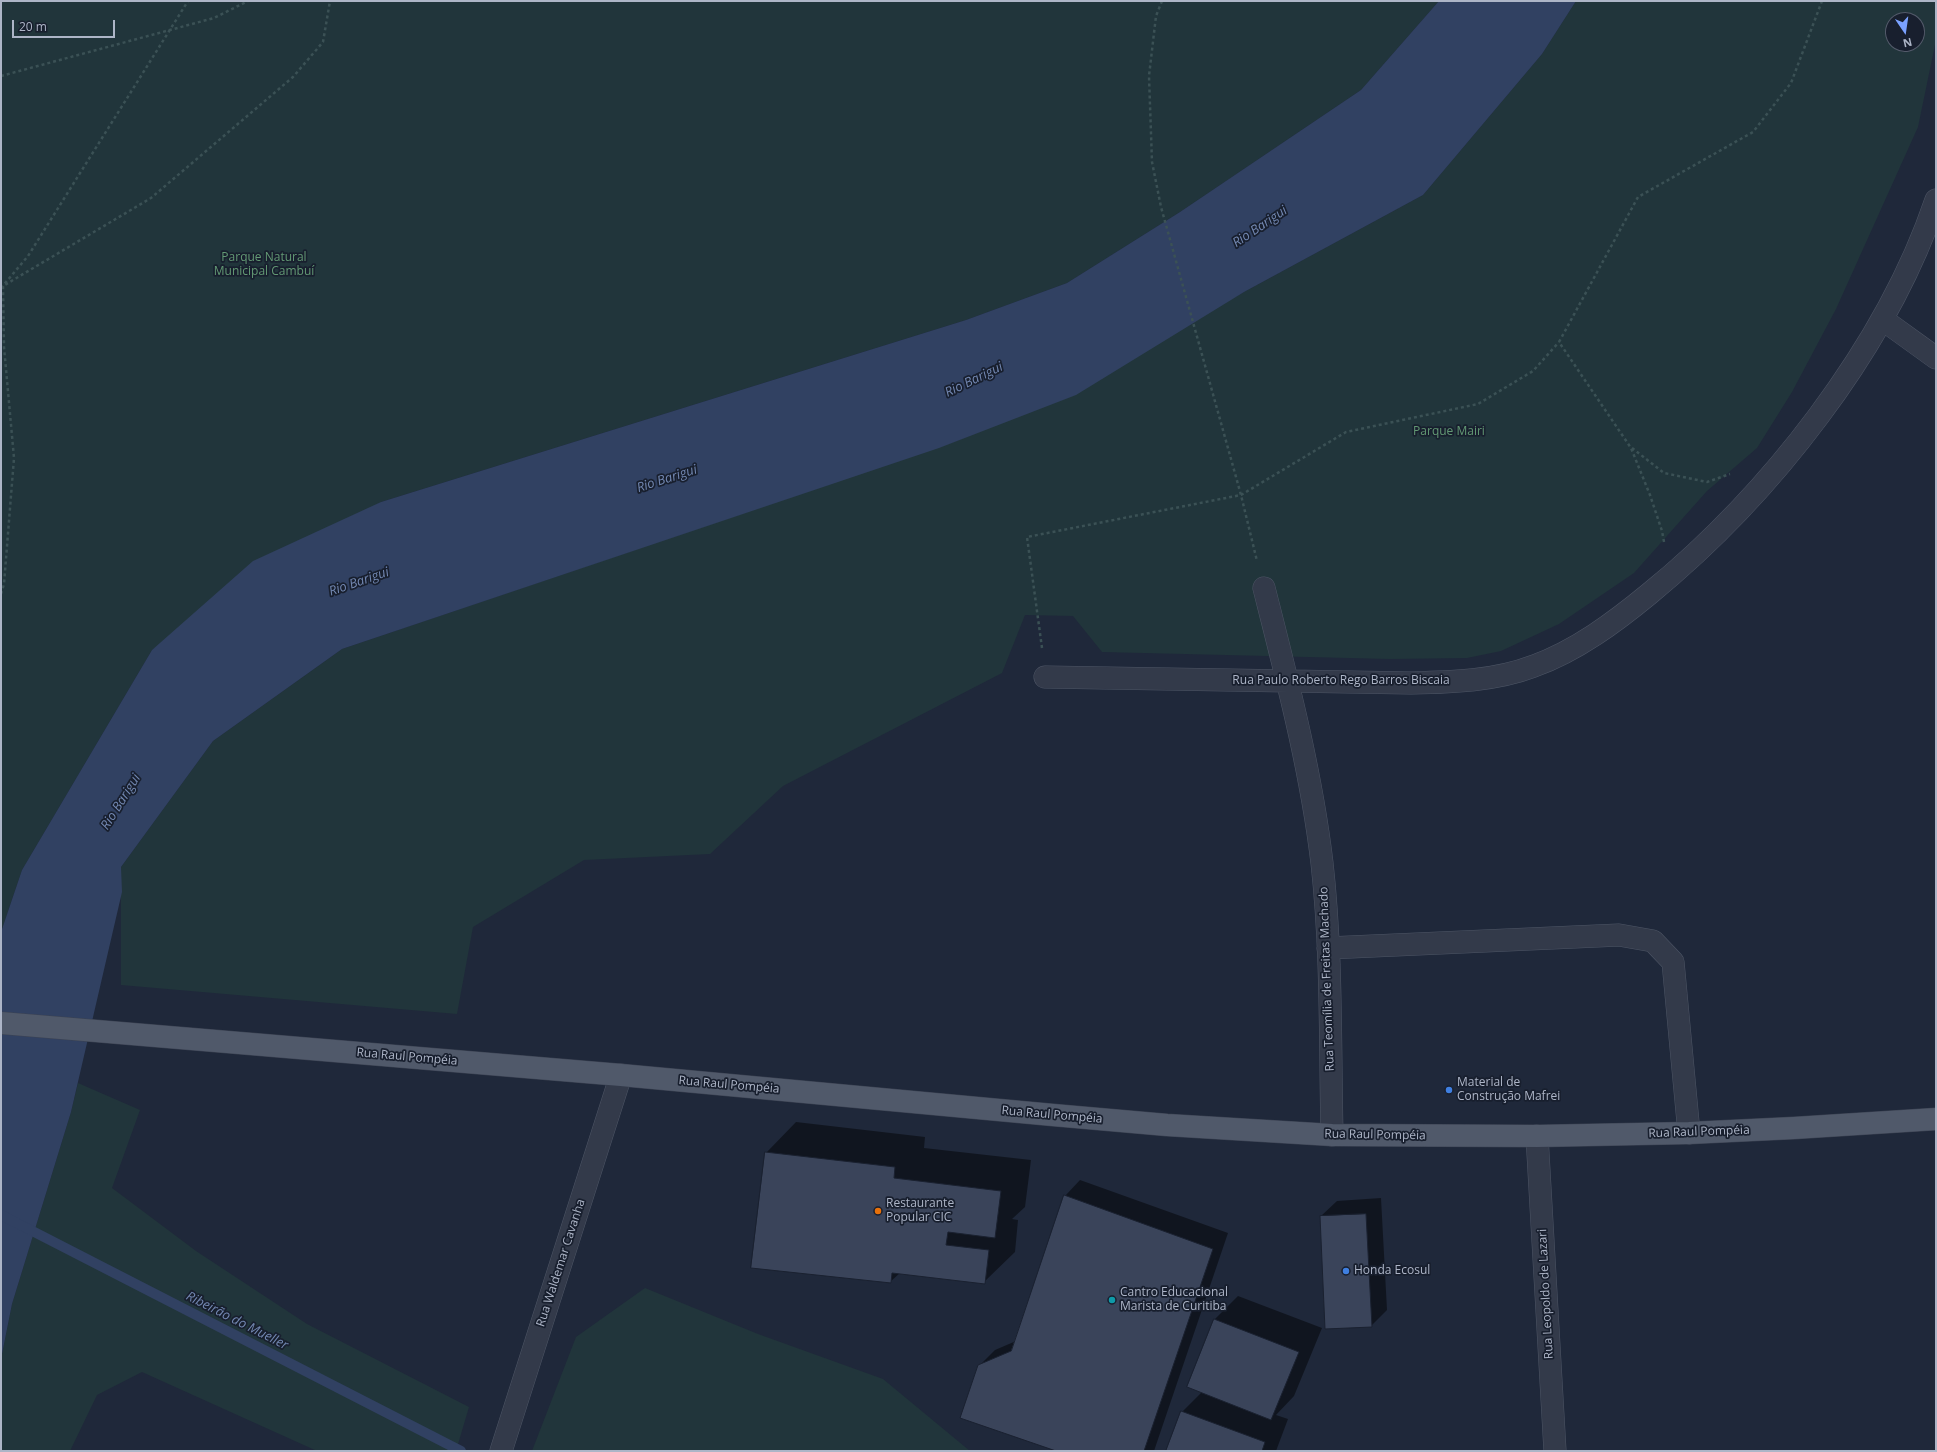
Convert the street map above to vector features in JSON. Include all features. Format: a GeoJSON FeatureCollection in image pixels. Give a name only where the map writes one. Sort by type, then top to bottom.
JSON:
{"type":"FeatureCollection","features":[{"type":"Feature","properties":{"kind":"main road","name":"Rua Raul Pompéia"},"geometry":{"type":"LineString","coordinates":[[1,1022],[621,1075],[1167,1125],[1332,1135],[1537,1136],[1688,1133],[1936,1119]]}},
{"type":"Feature","properties":{"kind":"street","name":"Rua Paulo Roberto Rego Barros Biscaia"},"geometry":{"type":"LineString","coordinates":[[1045,677],[1411,683],[1458,681],[1500,676],[1534,667],[1561,655],[1630,609],[1669,578],[1716,534],[1751,498],[1787,457],[1823,410],[1882,319],[1908,268],[1936,200]]}},
{"type":"Feature","properties":{"kind":"street"},"geometry":{"type":"LineString","coordinates":[[1882,319],[1936,358]]}},
{"type":"Feature","properties":{"kind":"street","name":"Rua Teomília de Freitas Machado"},"geometry":{"type":"LineString","coordinates":[[1264,588],[1288,681],[1315,818],[1322,869],[1328,948],[1332,1135]]}},
{"type":"Feature","properties":{"kind":"street"},"geometry":{"type":"LineString","coordinates":[[1328,948],[1619,935],[1653,941],[1673,962],[1688,1133]]}},
{"type":"Feature","properties":{"kind":"street","name":"Rua Waldemar Cavanha"},"geometry":{"type":"LineString","coordinates":[[503,1445],[621,1075]]}},
{"type":"Feature","properties":{"kind":"street","name":"Rua Leopoldo de Lazari"},"geometry":{"type":"LineString","coordinates":[[1537,1136],[1555,1451]]}},
{"type":"Feature","properties":{"kind":"path"},"geometry":{"type":"LineString","coordinates":[[1,594],[4,584],[14,458],[4,347],[2,287],[28,256],[188,1]]}},
{"type":"Feature","properties":{"kind":"path"},"geometry":{"type":"LineString","coordinates":[[1,76],[214,18],[248,1]]}},
{"type":"Feature","properties":{"kind":"path"},"geometry":{"type":"LineString","coordinates":[[2,287],[151,198],[293,77],[323,42],[330,1]]}},
{"type":"Feature","properties":{"kind":"path"},"geometry":{"type":"LineString","coordinates":[[1162,1],[1156,16],[1149,76],[1152,162],[1161,207],[1241,495],[1264,588]]}},
{"type":"Feature","properties":{"kind":"path"},"geometry":{"type":"LineString","coordinates":[[1045,677],[1027,537],[1241,495],[1346,432],[1478,404],[1533,370],[1559,342],[1638,197],[1753,132],[1791,83],[1822,1]]}},
{"type":"Feature","properties":{"kind":"path"},"geometry":{"type":"LineString","coordinates":[[1559,342],[1631,448],[1650,495],[1662,531],[1669,578]]}},
{"type":"Feature","properties":{"kind":"path"},"geometry":{"type":"LineString","coordinates":[[1631,448],[1664,473],[1707,482],[1736,473]]}},
{"type":"Feature","properties":{"kind":"green space","name":"Parque Natural Municipal Cambuí"},"geometry":{"type":"Polygon","coordinates":[[[1,1],[1439,1],[1361,90],[1180,212],[1067,283],[966,320],[381,502],[152,650],[22,870],[1,932],[1,1]]]}},
{"type":"Feature","properties":{"kind":"green space","name":"Parque Mairi"},"geometry":{"type":"Polygon","coordinates":[[[1576,1],[1936,1],[1936,40],[1918,127],[1836,309],[1792,392],[1757,448],[1707,491],[1634,573],[1559,624],[1501,651],[1467,658],[1390,659],[1102,652],[1073,616],[1025,615],[1002,673],[783,786],[710,854],[584,860],[473,927],[457,1014],[121,985],[121,867],[213,741],[342,649],[959,440],[1244,292],[1423,195],[1542,54],[1576,1]]]}},
{"type":"Feature","properties":{"kind":"green space"},"geometry":{"type":"Polygon","coordinates":[[[78,1083],[140,1110],[112,1188],[196,1251],[307,1324],[469,1407],[456,1451],[317,1451],[142,1372],[97,1395],[70,1451],[1,1451],[1,1359],[12,1304],[71,1112],[78,1083]]]}},
{"type":"Feature","properties":{"kind":"green space"},"geometry":{"type":"Polygon","coordinates":[[[645,1288],[758,1334],[883,1379],[970,1451],[532,1451],[576,1337],[645,1288]]]}},
{"type":"Feature","properties":{"kind":"water","name":"Rio Barigui"},"geometry":{"type":"Polygon","coordinates":[[[1439,1],[1576,1],[1542,54],[1423,195],[1244,292],[1076,395],[939,448],[342,649],[213,741],[121,867],[122,892],[71,1112],[12,1304],[1,1359],[1,932],[22,870],[152,650],[253,561],[381,502],[966,320],[1067,283],[1180,212],[1361,90],[1439,1]]]}},
{"type":"Feature","properties":{"kind":"building","name":"Restaurante Popular CIC"},"geometry":{"type":"Polygon","coordinates":[[[765,1152],[895,1167],[894,1178],[1001,1191],[995,1238],[948,1232],[946,1245],[989,1250],[985,1284],[892,1273],[891,1283],[751,1268],[765,1152]]]}},
{"type":"Feature","properties":{"kind":"building","name":"Cantro Educacional Marista de Curitiba"},"geometry":{"type":"Polygon","coordinates":[[[1064,1195],[1213,1249],[1144,1451],[1056,1451],[960,1418],[978,1365],[1011,1351],[1064,1195]]]}},
{"type":"Feature","properties":{"kind":"building","name":"Honda Ecosul"},"geometry":{"type":"Polygon","coordinates":[[[1366,1214],[1372,1327],[1325,1329],[1320,1216],[1366,1214]]]}},
{"type":"Feature","properties":{"kind":"building"},"geometry":{"type":"Polygon","coordinates":[[[1214,1319],[1299,1352],[1271,1420],[1187,1387],[1214,1319]]]}},
{"type":"Feature","properties":{"kind":"building"},"geometry":{"type":"Polygon","coordinates":[[[1181,1411],[1265,1442],[1262,1451],[1166,1451],[1181,1411]]]}},
{"type":"Feature","properties":{"kind":"waterway","name":"Ribeirão do Mueller"},"geometry":{"type":"LineString","coordinates":[[1,1215],[461,1451]]}},
{"type":"Feature","properties":{"kind":"place","name":"Material de Construção Mafrei"},"geometry":{"type":"Point","coordinates":[1449,1090]}},
{"type":"Feature","properties":{"kind":"place","name":"Restaurante Popular CIC"},"geometry":{"type":"Point","coordinates":[878,1211]}},
{"type":"Feature","properties":{"kind":"place","name":"Honda Ecosul"},"geometry":{"type":"Point","coordinates":[1346,1271]}},
{"type":"Feature","properties":{"kind":"place","name":"Cantro Educacional Marista de Curitiba"},"geometry":{"type":"Point","coordinates":[1112,1300]}}]}
